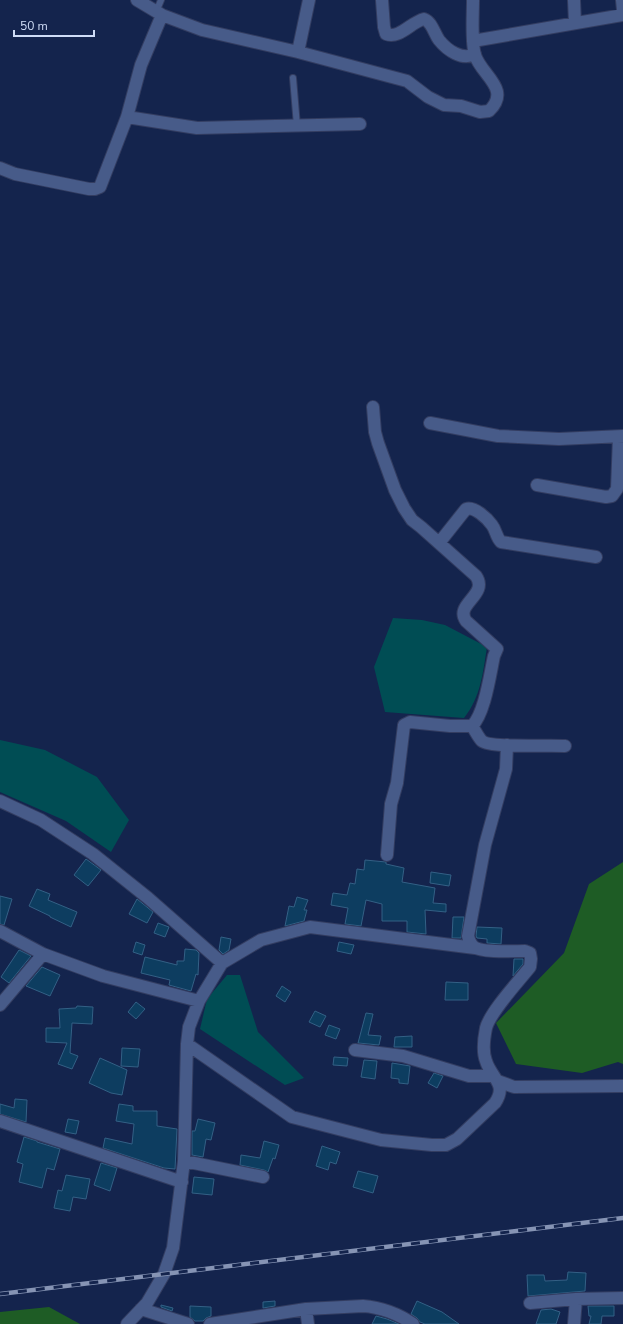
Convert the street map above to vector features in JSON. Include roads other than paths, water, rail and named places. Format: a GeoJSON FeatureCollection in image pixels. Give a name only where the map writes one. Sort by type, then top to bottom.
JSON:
{"type":"FeatureCollection","features":[{"type":"Feature","properties":{"kind":"street"},"geometry":{"type":"LineString","coordinates":[[137,0],[159,14],[202,30],[298,52],[407,81],[428,97],[444,105],[461,106],[480,112],[489,111],[496,101],[497,88],[495,83],[479,64],[475,54],[473,42],[473,0]]}},
{"type":"Feature","properties":{"kind":"street"},"geometry":{"type":"LineString","coordinates":[[298,52],[309,0]]}},
{"type":"Feature","properties":{"kind":"street"},"geometry":{"type":"LineString","coordinates":[[382,0],[384,28],[386,34],[392,36],[398,34],[424,19],[429,22],[438,39],[449,48],[466,58],[475,54]]}},
{"type":"Feature","properties":{"kind":"street"},"geometry":{"type":"LineString","coordinates":[[574,0],[575,23]]}},
{"type":"Feature","properties":{"kind":"street"},"geometry":{"type":"LineString","coordinates":[[622,0],[623,10]]}},
{"type":"Feature","properties":{"kind":"street"},"geometry":{"type":"LineString","coordinates":[[0,168],[15,174],[92,189],[98,188],[102,183],[127,117],[141,65],[159,14]]}},
{"type":"Feature","properties":{"kind":"street"},"geometry":{"type":"LineString","coordinates":[[473,42],[623,15]]}},
{"type":"Feature","properties":{"kind":"street"},"geometry":{"type":"LineString","coordinates":[[127,117],[198,128],[360,124]]}},
{"type":"Feature","properties":{"kind":"street"},"geometry":{"type":"LineString","coordinates":[[373,407],[375,432],[378,443],[400,503],[412,520],[476,576],[479,581],[479,590],[464,609],[463,617],[498,649],[494,656],[482,706],[477,719],[472,726]]}},
{"type":"Feature","properties":{"kind":"street"},"geometry":{"type":"LineString","coordinates":[[430,423],[498,436],[559,439],[621,436],[617,489],[612,496],[606,497],[538,485]]}},
{"type":"Feature","properties":{"kind":"street"},"geometry":{"type":"LineString","coordinates":[[439,543],[466,510],[470,508],[474,509],[492,525],[498,540],[501,542],[596,557]]}},
{"type":"Feature","properties":{"kind":"street"},"geometry":{"type":"LineString","coordinates":[[387,855],[391,804],[397,782],[404,725],[410,722],[450,726],[472,726]]}},
{"type":"Feature","properties":{"kind":"street"},"geometry":{"type":"LineString","coordinates":[[472,726],[484,742],[507,745],[565,746]]}},
{"type":"Feature","properties":{"kind":"street"},"geometry":{"type":"LineString","coordinates":[[475,948],[470,944],[468,936],[484,845],[506,769],[507,745]]}},
{"type":"Feature","properties":{"kind":"street"},"geometry":{"type":"LineString","coordinates":[[0,801],[41,820],[93,854],[148,898],[222,963]]}},
{"type":"Feature","properties":{"kind":"street"},"geometry":{"type":"LineString","coordinates":[[127,1324],[147,1303],[164,1274],[173,1248],[184,1161],[188,1044],[189,1027],[199,1001],[222,963],[261,940],[310,927],[482,950],[525,951],[530,953],[532,959],[530,967],[491,1016],[484,1037],[484,1055],[486,1064],[496,1078],[500,1089],[500,1096],[495,1103],[457,1139],[446,1145],[381,1140],[292,1117],[188,1044]]}},
{"type":"Feature","properties":{"kind":"street"},"geometry":{"type":"LineString","coordinates":[[0,931],[43,954],[103,976],[199,1001]]}},
{"type":"Feature","properties":{"kind":"street"},"geometry":{"type":"LineString","coordinates":[[0,1005],[43,954]]}},
{"type":"Feature","properties":{"kind":"street"},"geometry":{"type":"LineString","coordinates":[[355,1050],[403,1056],[469,1076],[496,1078],[514,1087],[623,1086]]}},
{"type":"Feature","properties":{"kind":"street"},"geometry":{"type":"LineString","coordinates":[[0,1121],[182,1182]]}},
{"type":"Feature","properties":{"kind":"street"},"geometry":{"type":"LineString","coordinates":[[184,1161],[263,1177]]}},
{"type":"Feature","properties":{"kind":"street"},"geometry":{"type":"LineString","coordinates":[[530,1303],[576,1299],[623,1298]]}},
{"type":"Feature","properties":{"kind":"street"},"geometry":{"type":"LineString","coordinates":[[574,1324],[576,1299]]}},
{"type":"Feature","properties":{"kind":"street"},"geometry":{"type":"LineString","coordinates":[[210,1324],[306,1309],[370,1306],[390,1312],[413,1324]]}},
{"type":"Feature","properties":{"kind":"street"},"geometry":{"type":"LineString","coordinates":[[141,1309],[188,1324]]}},
{"type":"Feature","properties":{"kind":"street"},"geometry":{"type":"LineString","coordinates":[[306,1309],[308,1324]]}},
{"type":"Feature","properties":{"kind":"lane"},"geometry":{"type":"LineString","coordinates":[[159,14],[161,0]]}},
{"type":"Feature","properties":{"kind":"lane"},"geometry":{"type":"LineString","coordinates":[[293,78],[297,126]]}},
{"type":"Feature","properties":{"kind":"railway"},"geometry":{"type":"LineString","coordinates":[[0,1294],[623,1218]]}}]}
